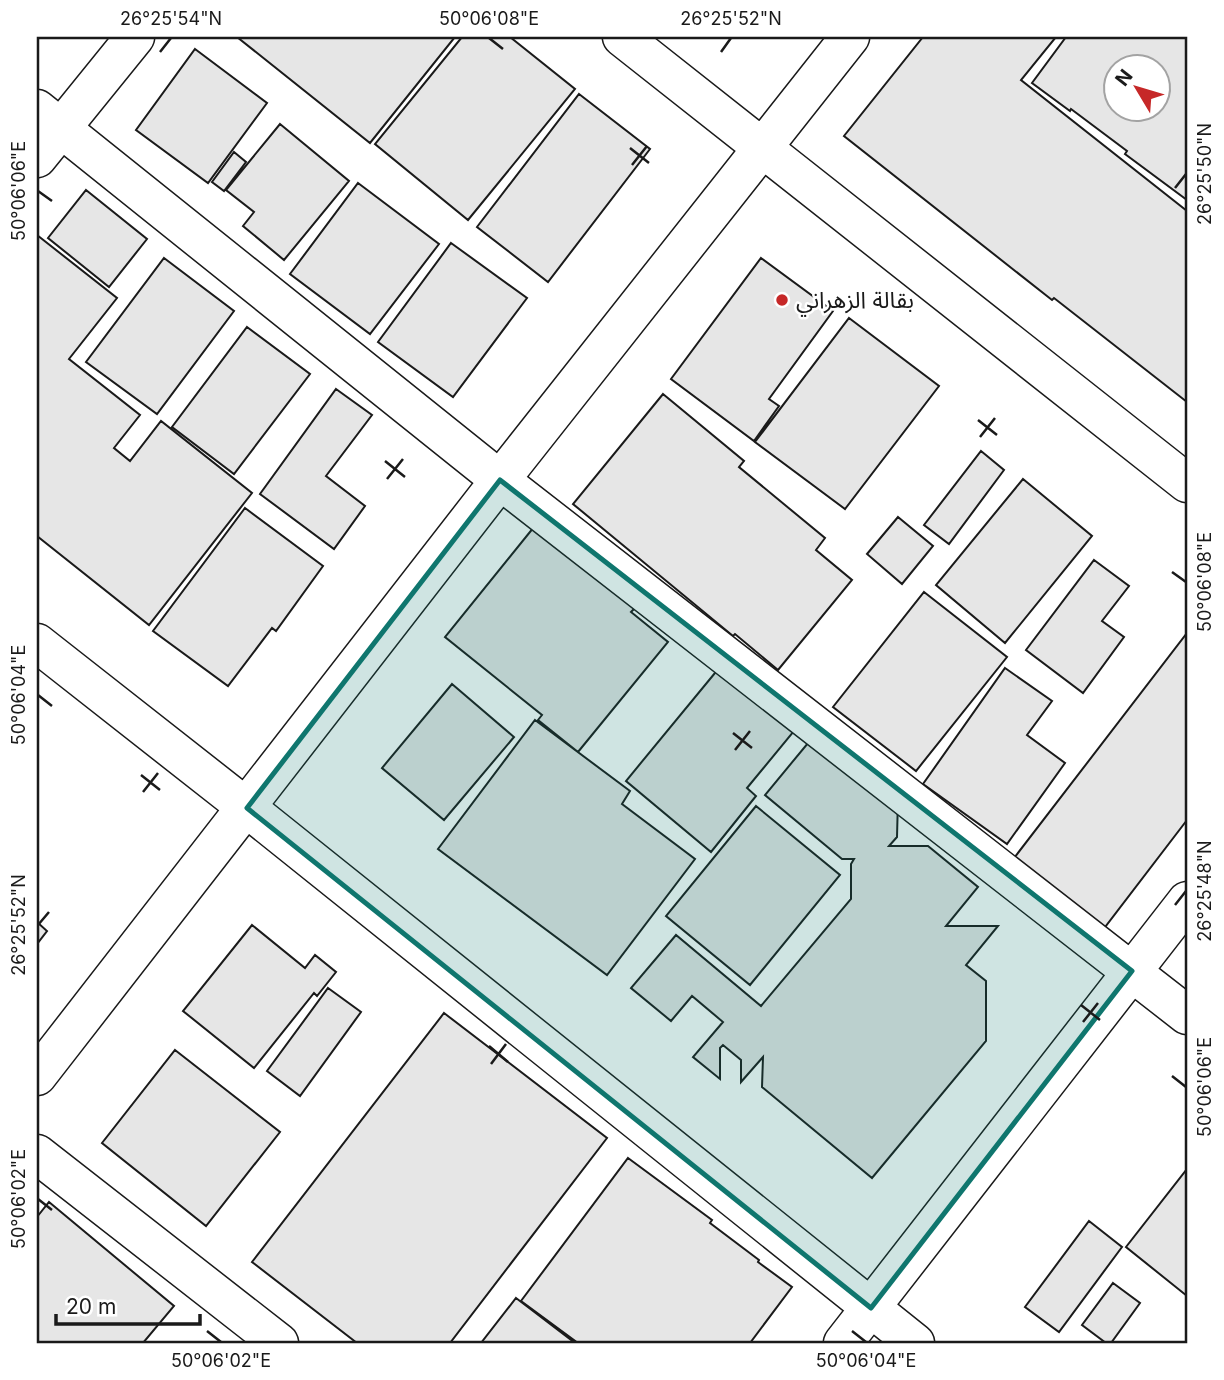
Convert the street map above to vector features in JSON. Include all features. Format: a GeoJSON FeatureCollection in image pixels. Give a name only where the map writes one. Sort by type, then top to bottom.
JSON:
{"type":"FeatureCollection","features":[{"type":"Feature","properties":{"kind":"street"},"geometry":{"type":"LineString","coordinates":[[37,158],[49,118],[135,37]]}},
{"type":"Feature","properties":{"kind":"street"},"geometry":{"type":"LineString","coordinates":[[622,37],[1187,483]]}},
{"type":"Feature","properties":{"kind":"street"},"geometry":{"type":"LineString","coordinates":[[37,1076],[500,480],[850,37]]}},
{"type":"Feature","properties":{"kind":"street"},"geometry":{"type":"LineString","coordinates":[[49,118],[500,480],[1187,1015]]}},
{"type":"Feature","properties":{"kind":"street"},"geometry":{"type":"LineString","coordinates":[[37,643],[915,1343]]}},
{"type":"Feature","properties":{"kind":"street"},"geometry":{"type":"LineString","coordinates":[[844,1343],[1187,901]]}},
{"type":"Feature","properties":{"kind":"street"},"geometry":{"type":"LineString","coordinates":[[37,1154],[279,1343]]}},
{"type":"Feature","properties":{"kind":"highlighted area"},"geometry":{"type":"Polygon","coordinates":[[[500,480],[1132,971],[871,1308],[247,808],[500,480]]]}},
{"type":"Feature","properties":{"kind":"building"},"geometry":{"type":"Polygon","coordinates":[[[237,37],[455,37],[370,143],[237,37]]]}},
{"type":"Feature","properties":{"kind":"building"},"geometry":{"type":"Polygon","coordinates":[[[462,37],[510,37],[575,89],[468,220],[375,144],[462,37]]]}},
{"type":"Feature","properties":{"kind":"building"},"geometry":{"type":"Polygon","coordinates":[[[923,37],[1056,37],[1021,80],[1187,211],[1187,402],[1054,298],[1052,300],[844,136],[923,37]]]}},
{"type":"Feature","properties":{"kind":"building"},"geometry":{"type":"Polygon","coordinates":[[[1066,37],[1187,37],[1187,200],[1125,154],[1127,151],[1071,109],[1070,111],[1032,83],[1066,37]]]}},
{"type":"Feature","properties":{"kind":"building"},"geometry":{"type":"Polygon","coordinates":[[[195,49],[267,103],[208,183],[136,130],[195,49]]]}},
{"type":"Feature","properties":{"kind":"building"},"geometry":{"type":"Polygon","coordinates":[[[579,94],[650,149],[548,282],[477,227],[579,94]]]}},
{"type":"Feature","properties":{"kind":"building"},"geometry":{"type":"Polygon","coordinates":[[[280,124],[349,181],[284,260],[243,226],[254,212],[226,190],[280,124]]]}},
{"type":"Feature","properties":{"kind":"building"},"geometry":{"type":"Polygon","coordinates":[[[234,152],[246,162],[224,191],[212,182],[234,152]]]}},
{"type":"Feature","properties":{"kind":"building"},"geometry":{"type":"Polygon","coordinates":[[[358,183],[439,244],[370,334],[290,274],[358,183]]]}},
{"type":"Feature","properties":{"kind":"building"},"geometry":{"type":"Polygon","coordinates":[[[86,190],[147,239],[109,287],[48,238],[86,190]]]}},
{"type":"Feature","properties":{"kind":"building"},"geometry":{"type":"Polygon","coordinates":[[[37,235],[117,298],[69,359],[140,415],[114,448],[130,461],[161,421],[252,493],[149,625],[37,536],[37,235]]]}},
{"type":"Feature","properties":{"kind":"building"},"geometry":{"type":"Polygon","coordinates":[[[451,243],[527,298],[453,397],[378,342],[451,243]]]}},
{"type":"Feature","properties":{"kind":"building"},"geometry":{"type":"Polygon","coordinates":[[[164,258],[234,311],[157,414],[86,362],[164,258]]]}},
{"type":"Feature","properties":{"kind":"building"},"geometry":{"type":"Polygon","coordinates":[[[761,258],[833,311],[769,399],[779,406],[754,441],[671,379],[761,258]]]}},
{"type":"Feature","properties":{"kind":"building"},"geometry":{"type":"Polygon","coordinates":[[[849,318],[939,386],[845,509],[755,442],[849,318]]]}},
{"type":"Feature","properties":{"kind":"building"},"geometry":{"type":"Polygon","coordinates":[[[247,327],[310,374],[234,474],[172,427],[247,327]]]}},
{"type":"Feature","properties":{"kind":"building"},"geometry":{"type":"Polygon","coordinates":[[[336,389],[372,415],[326,476],[365,506],[334,549],[260,494],[336,389]]]}},
{"type":"Feature","properties":{"kind":"building"},"geometry":{"type":"Polygon","coordinates":[[[663,394],[744,461],[739,467],[825,538],[816,550],[852,580],[778,670],[573,504],[663,394]]]}},
{"type":"Feature","properties":{"kind":"building"},"geometry":{"type":"Polygon","coordinates":[[[981,451],[1004,470],[949,544],[924,525],[981,451]]]}},
{"type":"Feature","properties":{"kind":"building"},"geometry":{"type":"Polygon","coordinates":[[[1023,479],[1092,536],[1005,643],[936,585],[1023,479]]]}},
{"type":"Feature","properties":{"kind":"building"},"geometry":{"type":"Polygon","coordinates":[[[245,508],[323,566],[276,631],[272,628],[228,686],[153,631],[245,508]]]}},
{"type":"Feature","properties":{"kind":"building"},"geometry":{"type":"Polygon","coordinates":[[[898,517],[933,546],[902,584],[867,554],[898,517]]]}},
{"type":"Feature","properties":{"kind":"building"},"geometry":{"type":"Polygon","coordinates":[[[538,522],[639,604],[631,612],[668,642],[578,752],[538,720],[542,715],[445,637],[538,522]]]}},
{"type":"Feature","properties":{"kind":"building"},"geometry":{"type":"Polygon","coordinates":[[[1094,560],[1129,586],[1102,621],[1124,637],[1083,693],[1026,650],[1094,560]]]}},
{"type":"Feature","properties":{"kind":"building"},"geometry":{"type":"Polygon","coordinates":[[[924,592],[1007,657],[916,771],[833,707],[924,592]]]}},
{"type":"Feature","properties":{"kind":"building"},"geometry":{"type":"Polygon","coordinates":[[[1187,633],[1187,820],[1102,931],[1011,862],[1187,633]]]}},
{"type":"Feature","properties":{"kind":"building"},"geometry":{"type":"Polygon","coordinates":[[[724,662],[799,725],[747,788],[756,796],[711,852],[626,781],[724,662]]]}},
{"type":"Feature","properties":{"kind":"building"},"geometry":{"type":"Polygon","coordinates":[[[1005,668],[1052,701],[1027,735],[1065,763],[1007,844],[923,784],[1005,668]]]}},
{"type":"Feature","properties":{"kind":"building"},"geometry":{"type":"Polygon","coordinates":[[[452,684],[514,737],[444,820],[382,768],[452,684]]]}},
{"type":"Feature","properties":{"kind":"building"},"geometry":{"type":"Polygon","coordinates":[[[535,720],[630,791],[622,804],[695,859],[607,975],[438,849],[535,720]]]}},
{"type":"Feature","properties":{"kind":"building"},"geometry":{"type":"Polygon","coordinates":[[[818,731],[898,798],[897,837],[889,846],[928,846],[978,887],[946,926],[998,926],[966,965],[986,981],[986,1041],[872,1178],[762,1087],[763,1057],[741,1082],[741,1060],[723,1045],[720,1048],[720,1079],[693,1057],[723,1022],[692,996],[671,1021],[631,988],[676,935],[761,1006],[851,899],[851,864],[854,859],[842,859],[765,795],[818,731]]]}},
{"type":"Feature","properties":{"kind":"building"},"geometry":{"type":"Polygon","coordinates":[[[756,806],[840,875],[750,985],[666,916],[756,806]]]}},
{"type":"Feature","properties":{"kind":"building"},"geometry":{"type":"Polygon","coordinates":[[[37,922],[47,931],[37,944],[37,922]]]}},
{"type":"Feature","properties":{"kind":"building"},"geometry":{"type":"Polygon","coordinates":[[[252,925],[305,968],[315,955],[336,972],[317,996],[314,993],[254,1068],[183,1011],[252,925]]]}},
{"type":"Feature","properties":{"kind":"building"},"geometry":{"type":"Polygon","coordinates":[[[328,988],[361,1012],[300,1096],[267,1071],[328,988]]]}},
{"type":"Feature","properties":{"kind":"building"},"geometry":{"type":"Polygon","coordinates":[[[444,1013],[607,1138],[450,1343],[357,1343],[252,1262],[444,1013]]]}},
{"type":"Feature","properties":{"kind":"building"},"geometry":{"type":"Polygon","coordinates":[[[175,1050],[280,1132],[206,1226],[102,1143],[175,1050]]]}},
{"type":"Feature","properties":{"kind":"building"},"geometry":{"type":"Polygon","coordinates":[[[628,1158],[712,1220],[710,1223],[792,1287],[750,1343],[578,1343],[521,1301],[628,1158]]]}},
{"type":"Feature","properties":{"kind":"building"},"geometry":{"type":"Polygon","coordinates":[[[1187,1169],[1187,1296],[1126,1247],[1187,1169]]]}},
{"type":"Feature","properties":{"kind":"building"},"geometry":{"type":"Polygon","coordinates":[[[49,1202],[174,1306],[143,1343],[37,1343],[37,1217],[49,1202]]]}},
{"type":"Feature","properties":{"kind":"building"},"geometry":{"type":"Polygon","coordinates":[[[1089,1221],[1122,1247],[1059,1332],[1025,1307],[1089,1221]]]}},
{"type":"Feature","properties":{"kind":"building"},"geometry":{"type":"Polygon","coordinates":[[[1113,1283],[1140,1303],[1111,1343],[1106,1343],[1082,1325],[1113,1283]]]}},
{"type":"Feature","properties":{"kind":"building"},"geometry":{"type":"Polygon","coordinates":[[[516,1298],[575,1343],[481,1343],[516,1298]]]}},
{"type":"Feature","properties":{"kind":"place","name":"بقالة الزهراني"},"geometry":{"type":"Point","coordinates":[782,300]}}]}
